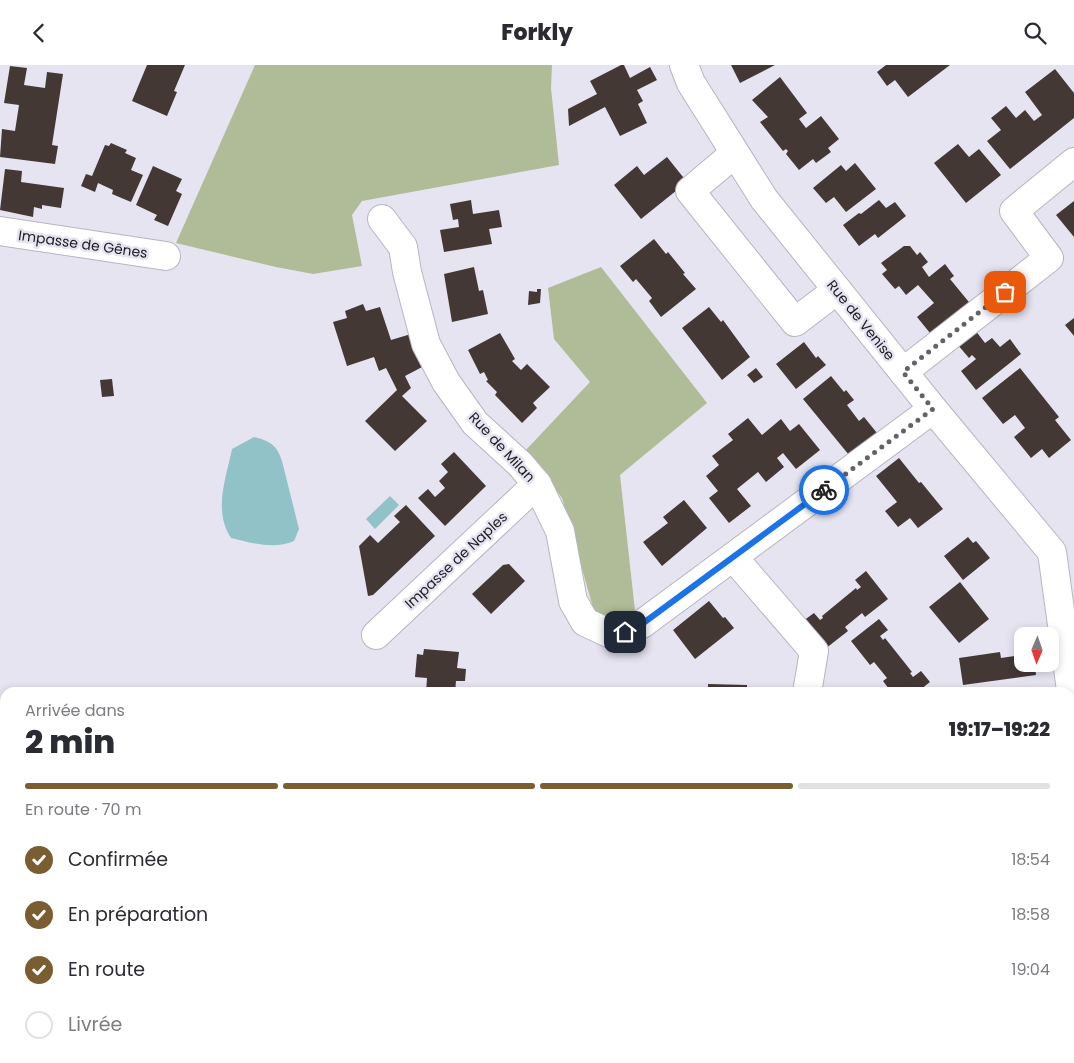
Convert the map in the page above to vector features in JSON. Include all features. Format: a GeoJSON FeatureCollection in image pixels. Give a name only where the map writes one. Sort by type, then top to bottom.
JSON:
{"type":"FeatureCollection","features":[{"type":"Feature","properties":{"kind":"street","name":"Rue de Venise"},"geometry":{"type":"LineString","coordinates":[[684,65],[691,83],[764,199],[933,409],[1052,552],[1071,687]]}},
{"type":"Feature","properties":{"kind":"street"},"geometry":{"type":"LineString","coordinates":[[734,154],[690,191],[795,322],[837,290]]}},
{"type":"Feature","properties":{"kind":"street"},"geometry":{"type":"LineString","coordinates":[[903,372],[1049,258],[1014,211],[1074,161]]}},
{"type":"Feature","properties":{"kind":"street","name":"Rue de Milan"},"geometry":{"type":"LineString","coordinates":[[382,219],[402,247],[426,344],[446,382],[475,423],[520,464],[537,484],[560,531],[572,601],[585,622],[615,636],[642,624],[933,409]]}},
{"type":"Feature","properties":{"kind":"street","name":"Impasse de Gênes"},"geometry":{"type":"LineString","coordinates":[[0,231],[166,256]]}},
{"type":"Feature","properties":{"kind":"street","name":"Impasse de Naples"},"geometry":{"type":"LineString","coordinates":[[376,635],[537,484]]}},
{"type":"Feature","properties":{"kind":"street"},"geometry":{"type":"LineString","coordinates":[[733,557],[814,651],[808,687]]}},
{"type":"Feature","properties":{"kind":"green space"},"geometry":{"type":"Polygon","coordinates":[[[255,65],[552,65],[551,88],[559,165],[362,201],[352,215],[362,266],[313,274],[176,243],[255,65]]]}},
{"type":"Feature","properties":{"kind":"green space"},"geometry":{"type":"Polygon","coordinates":[[[601,267],[707,403],[620,475],[635,611],[613,624],[594,611],[562,498],[525,451],[590,382],[554,339],[548,288],[601,267]]]}},
{"type":"Feature","properties":{"kind":"water"},"geometry":{"type":"Polygon","coordinates":[[[254,437],[264,440],[275,447],[282,461],[299,529],[294,541],[286,544],[263,545],[231,538],[223,517],[222,494],[232,449],[254,437]]]}},
{"type":"Feature","properties":{"kind":"water"},"geometry":{"type":"Polygon","coordinates":[[[390,496],[399,505],[375,529],[366,519],[390,496]]]}},
{"type":"Feature","properties":{"kind":"building"},"geometry":{"type":"Polygon","coordinates":[[[147,65],[185,65],[174,91],[177,92],[167,116],[132,101],[147,65]]]}},
{"type":"Feature","properties":{"kind":"building"},"geometry":{"type":"Polygon","coordinates":[[[624,65],[630,78],[650,67],[657,80],[637,90],[643,101],[638,104],[647,123],[620,136],[605,107],[569,126],[568,109],[597,94],[590,81],[624,65]]]}},
{"type":"Feature","properties":{"kind":"building"},"geometry":{"type":"Polygon","coordinates":[[[731,65],[775,65],[740,83],[731,65]]]}},
{"type":"Feature","properties":{"kind":"building"},"geometry":{"type":"Polygon","coordinates":[[[886,65],[950,65],[908,97],[895,80],[887,86],[877,72],[886,65]]]}},
{"type":"Feature","properties":{"kind":"building"},"geometry":{"type":"Polygon","coordinates":[[[10,66],[27,68],[24,85],[45,88],[47,72],[63,74],[52,145],[58,146],[55,164],[0,157],[2,129],[15,131],[19,105],[4,103],[10,66]]]}},
{"type":"Feature","properties":{"kind":"building"},"geometry":{"type":"Polygon","coordinates":[[[1055,69],[1074,93],[1074,118],[1010,169],[987,141],[1001,130],[991,118],[1006,106],[1016,118],[1025,110],[1034,121],[1042,115],[1025,92],[1055,69]]]}},
{"type":"Feature","properties":{"kind":"building"},"geometry":{"type":"Polygon","coordinates":[[[780,77],[807,113],[799,119],[806,128],[821,116],[839,139],[828,148],[831,152],[816,163],[813,159],[799,170],[786,154],[788,151],[786,149],[783,151],[760,122],[768,117],[752,100],[780,77]]]}},
{"type":"Feature","properties":{"kind":"building"},"geometry":{"type":"Polygon","coordinates":[[[111,143],[127,150],[125,153],[136,158],[131,170],[143,175],[131,202],[112,194],[113,190],[98,183],[95,192],[81,186],[86,174],[92,176],[105,145],[109,146],[111,143]]]}},
{"type":"Feature","properties":{"kind":"building"},"geometry":{"type":"Polygon","coordinates":[[[958,144],[969,157],[979,149],[1001,175],[966,203],[934,163],[958,144]]]}},
{"type":"Feature","properties":{"kind":"building"},"geometry":{"type":"Polygon","coordinates":[[[667,157],[687,182],[641,219],[614,185],[637,166],[644,175],[667,157]]]}},
{"type":"Feature","properties":{"kind":"building"},"geometry":{"type":"Polygon","coordinates":[[[855,163],[876,189],[846,212],[834,197],[826,203],[813,188],[841,165],[846,171],[855,163]]]}},
{"type":"Feature","properties":{"kind":"building"},"geometry":{"type":"Polygon","coordinates":[[[153,166],[182,179],[176,191],[182,194],[168,226],[154,220],[157,215],[136,205],[153,166]]]}},
{"type":"Feature","properties":{"kind":"building"},"geometry":{"type":"Polygon","coordinates":[[[5,169],[22,171],[21,182],[64,188],[61,208],[42,205],[42,209],[34,207],[33,217],[0,210],[5,169]]]}},
{"type":"Feature","properties":{"kind":"building"},"geometry":{"type":"Polygon","coordinates":[[[471,200],[473,214],[499,210],[502,227],[489,229],[492,244],[444,252],[440,230],[459,227],[458,219],[453,220],[450,204],[471,200]]]}},
{"type":"Feature","properties":{"kind":"building"},"geometry":{"type":"Polygon","coordinates":[[[879,200],[886,208],[895,202],[906,216],[878,238],[875,234],[859,246],[843,225],[879,200]]]}},
{"type":"Feature","properties":{"kind":"building"},"geometry":{"type":"Polygon","coordinates":[[[1074,201],[1074,237],[1056,215],[1074,201]]]}},
{"type":"Feature","properties":{"kind":"building"},"geometry":{"type":"Polygon","coordinates":[[[654,239],[666,254],[668,252],[696,289],[661,317],[649,301],[652,298],[636,279],[633,282],[620,266],[654,239]]]}},
{"type":"Feature","properties":{"kind":"building"},"geometry":{"type":"Polygon","coordinates":[[[904,246],[910,246],[917,255],[920,252],[928,262],[922,267],[929,277],[945,264],[954,276],[950,279],[973,307],[934,338],[917,317],[934,303],[918,285],[906,295],[899,286],[895,289],[882,274],[887,270],[881,263],[904,246]]]}},
{"type":"Feature","properties":{"kind":"building"},"geometry":{"type":"Polygon","coordinates":[[[474,267],[479,291],[483,290],[488,314],[452,322],[444,274],[474,267]]]}},
{"type":"Feature","properties":{"kind":"building"},"geometry":{"type":"Polygon","coordinates":[[[537,289],[541,289],[540,303],[528,305],[529,291],[537,292],[537,289]]]}},
{"type":"Feature","properties":{"kind":"building"},"geometry":{"type":"Polygon","coordinates":[[[363,304],[366,311],[380,307],[391,340],[411,334],[424,366],[405,376],[411,388],[402,396],[427,421],[395,451],[365,421],[397,390],[386,368],[379,371],[374,357],[347,366],[333,322],[347,318],[345,311],[363,304]]]}},
{"type":"Feature","properties":{"kind":"building"},"geometry":{"type":"Polygon","coordinates":[[[709,307],[721,322],[723,320],[750,357],[722,380],[682,328],[709,307]]]}},
{"type":"Feature","properties":{"kind":"building"},"geometry":{"type":"Polygon","coordinates":[[[1074,318],[1074,336],[1065,325],[1074,318]]]}},
{"type":"Feature","properties":{"kind":"building"},"geometry":{"type":"Polygon","coordinates":[[[975,330],[985,343],[992,338],[1000,347],[1010,339],[1021,354],[976,390],[961,371],[976,359],[972,355],[969,358],[957,344],[975,330]]]}},
{"type":"Feature","properties":{"kind":"building"},"geometry":{"type":"Polygon","coordinates":[[[500,333],[515,359],[512,361],[521,370],[527,364],[550,387],[533,403],[537,408],[522,423],[495,395],[497,392],[486,381],[488,380],[484,372],[480,374],[468,350],[500,333]]]}},
{"type":"Feature","properties":{"kind":"building"},"geometry":{"type":"Polygon","coordinates":[[[804,342],[816,358],[818,356],[826,365],[796,389],[776,364],[804,342]]]}},
{"type":"Feature","properties":{"kind":"building"},"geometry":{"type":"Polygon","coordinates":[[[756,368],[763,377],[754,383],[747,375],[756,368]]]}},
{"type":"Feature","properties":{"kind":"building"},"geometry":{"type":"Polygon","coordinates":[[[1020,368],[1059,417],[1055,420],[1071,440],[1049,458],[1042,449],[1031,458],[1014,437],[1025,428],[1015,415],[1003,424],[982,398],[1020,368]]]}},
{"type":"Feature","properties":{"kind":"building"},"geometry":{"type":"Polygon","coordinates":[[[831,376],[844,392],[846,390],[854,400],[847,405],[859,421],[864,417],[877,433],[849,455],[803,399],[831,376]]]}},
{"type":"Feature","properties":{"kind":"building"},"geometry":{"type":"Polygon","coordinates":[[[112,379],[114,396],[102,397],[100,380],[112,379]]]}},
{"type":"Feature","properties":{"kind":"building"},"geometry":{"type":"Polygon","coordinates":[[[748,418],[762,435],[781,419],[790,431],[799,424],[820,450],[796,469],[783,453],[777,458],[784,467],[766,482],[758,472],[737,489],[751,506],[729,523],[709,498],[718,491],[706,476],[719,465],[712,456],[733,440],[728,434],[748,418]]]}},
{"type":"Feature","properties":{"kind":"building"},"geometry":{"type":"Polygon","coordinates":[[[454,452],[486,486],[445,526],[418,498],[428,489],[435,497],[445,488],[439,481],[448,472],[441,464],[454,452]]]}},
{"type":"Feature","properties":{"kind":"building"},"geometry":{"type":"Polygon","coordinates":[[[899,458],[943,509],[918,528],[910,518],[898,527],[885,511],[897,502],[876,476],[899,458]]]}},
{"type":"Feature","properties":{"kind":"building"},"geometry":{"type":"Polygon","coordinates":[[[684,500],[707,528],[662,566],[643,542],[668,523],[663,517],[684,500]]]}},
{"type":"Feature","properties":{"kind":"building"},"geometry":{"type":"Polygon","coordinates":[[[406,505],[435,536],[373,595],[368,596],[359,546],[370,535],[378,543],[400,522],[394,516],[406,505]]]}},
{"type":"Feature","properties":{"kind":"building"},"geometry":{"type":"Polygon","coordinates":[[[968,537],[973,543],[976,541],[990,558],[963,580],[944,556],[968,537]]]}},
{"type":"Feature","properties":{"kind":"building"},"geometry":{"type":"Polygon","coordinates":[[[509,564],[525,581],[491,614],[472,594],[503,565],[509,564]]]}},
{"type":"Feature","properties":{"kind":"building"},"geometry":{"type":"Polygon","coordinates":[[[866,571],[888,599],[865,617],[862,613],[845,627],[848,631],[825,649],[803,621],[814,613],[820,620],[823,618],[822,616],[856,588],[857,590],[861,587],[855,580],[866,571]]]}},
{"type":"Feature","properties":{"kind":"building"},"geometry":{"type":"Polygon","coordinates":[[[960,582],[989,619],[959,643],[929,607],[960,582]]]}},
{"type":"Feature","properties":{"kind":"building"},"geometry":{"type":"Polygon","coordinates":[[[709,601],[734,628],[695,659],[673,630],[709,601]]]}},
{"type":"Feature","properties":{"kind":"building"},"geometry":{"type":"Polygon","coordinates":[[[879,619],[888,630],[880,636],[883,640],[885,638],[912,672],[910,673],[913,677],[921,671],[930,682],[924,687],[888,687],[883,681],[887,678],[874,662],[870,665],[851,641],[879,619]]]}},
{"type":"Feature","properties":{"kind":"building"},"geometry":{"type":"Polygon","coordinates":[[[424,649],[459,652],[457,668],[466,669],[465,681],[456,681],[456,687],[426,687],[427,678],[415,677],[417,654],[423,655],[424,649]]]}},
{"type":"Feature","properties":{"kind":"building"},"geometry":{"type":"Polygon","coordinates":[[[1000,652],[1001,658],[1014,656],[1014,673],[1036,673],[1036,675],[963,685],[959,658],[1000,652]]]}},
{"type":"Feature","properties":{"kind":"building"},"geometry":{"type":"Polygon","coordinates":[[[708,684],[747,685],[747,687],[708,687],[708,684]]]}},
{"type":"Feature","properties":{"kind":"way so far"},"geometry":{"type":"LineString","coordinates":[[824,490],[933,409],[903,372],[1005,292]]}},
{"type":"Feature","properties":{"kind":"route"},"geometry":{"type":"LineString","coordinates":[[625,632],[642,624],[824,490]]}}]}
